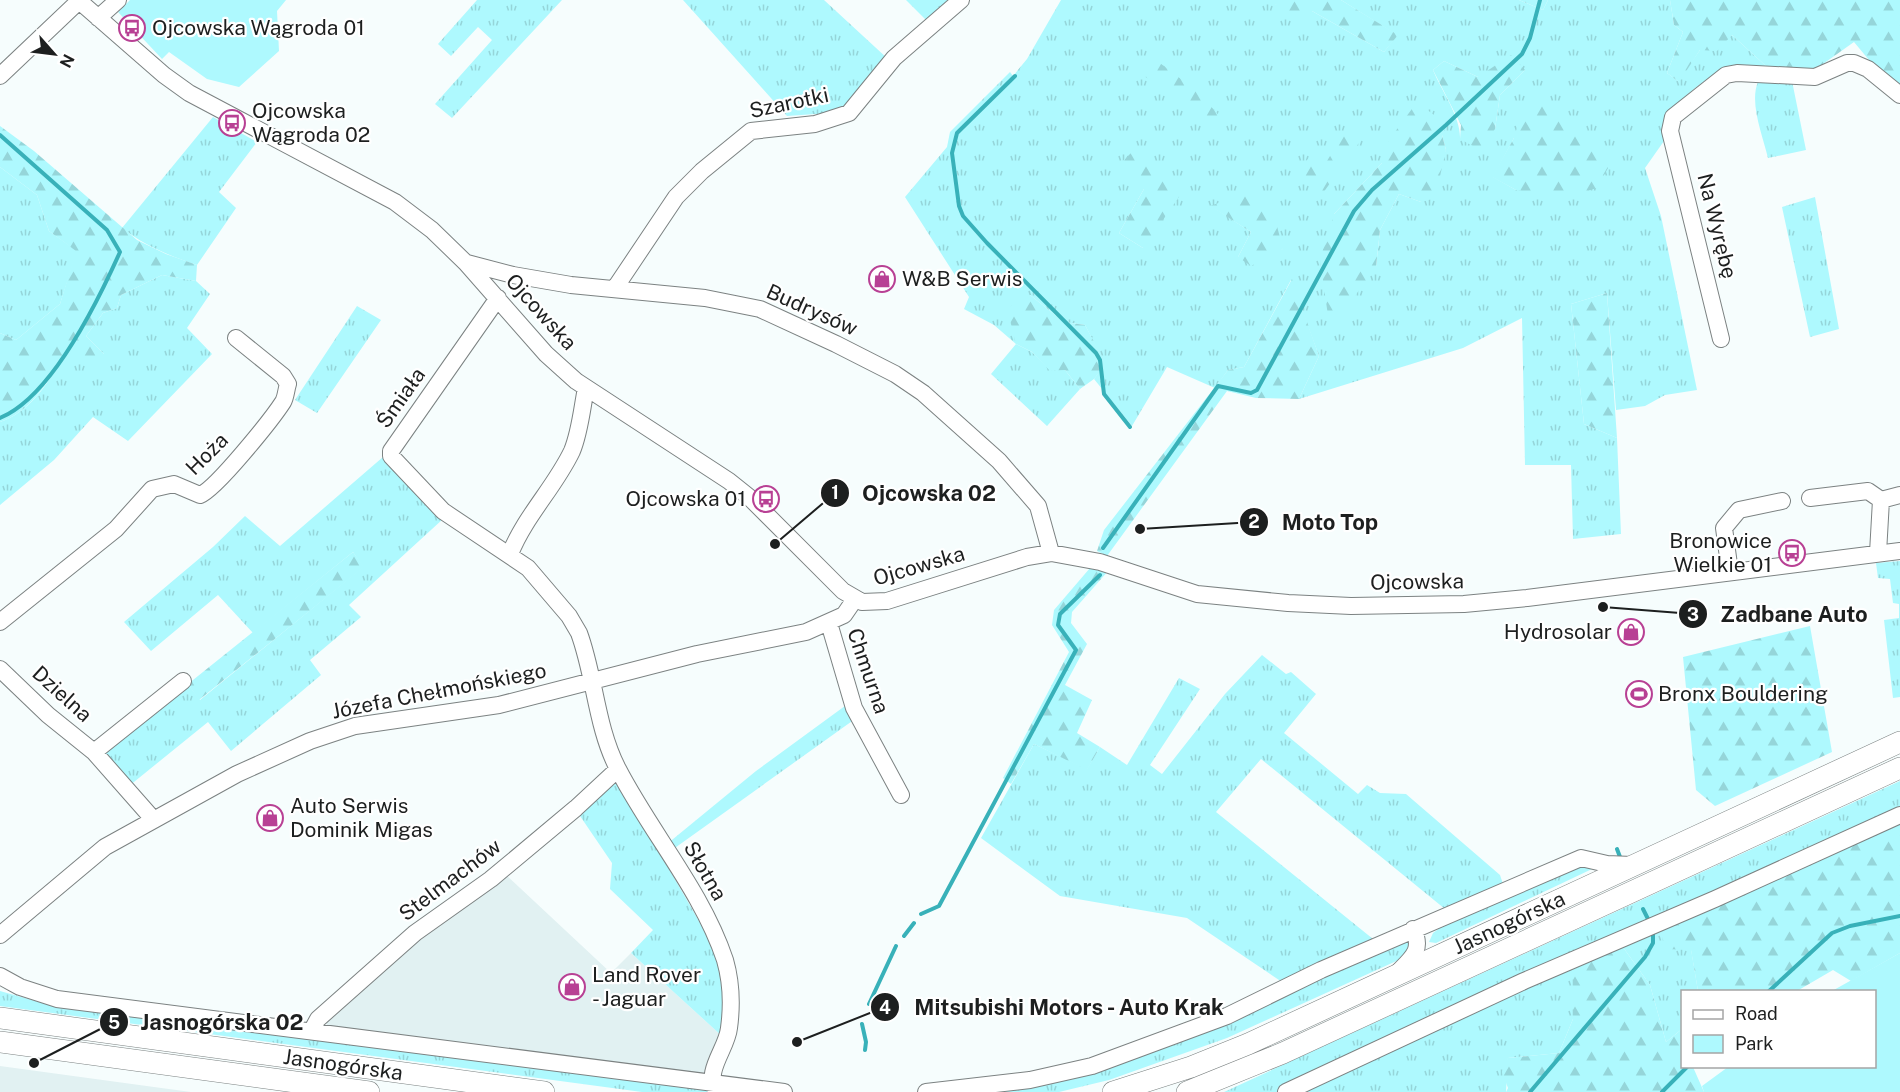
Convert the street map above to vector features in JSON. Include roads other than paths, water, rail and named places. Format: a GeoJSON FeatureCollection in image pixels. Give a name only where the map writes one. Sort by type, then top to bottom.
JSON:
{"type":"FeatureCollection","features":[{"type":"Feature","properties":{"kind":"main road","name":"Jasnogórska"},"geometry":{"type":"LineString","coordinates":[[1113,1092],[1221,1055],[1900,742]]}},
{"type":"Feature","properties":{"kind":"main road","name":"Jasnogórska"},"geometry":{"type":"LineString","coordinates":[[1187,1092],[1300,1046],[1900,768]]}},
{"type":"Feature","properties":{"kind":"main road","name":"Jasnogórska"},"geometry":{"type":"LineString","coordinates":[[0,1018],[544,1092]]}},
{"type":"Feature","properties":{"kind":"main road","name":"Jasnogórska"},"geometry":{"type":"LineString","coordinates":[[0,1042],[369,1092]]}},
{"type":"Feature","properties":{"kind":"street"},"geometry":{"type":"LineString","coordinates":[[0,76],[79,0]]}},
{"type":"Feature","properties":{"kind":"street","name":"Ojcowska"},"geometry":{"type":"LineString","coordinates":[[79,0],[164,75],[189,93],[395,202],[432,230],[466,263],[546,354],[586,388],[729,481],[749,497],[843,591],[855,599],[873,603],[887,602],[1028,557],[1051,553],[1100,562],[1197,594],[1352,606],[1464,604],[1900,551]]}},
{"type":"Feature","properties":{"kind":"street"},"geometry":{"type":"LineString","coordinates":[[98,18],[118,0]]}},
{"type":"Feature","properties":{"kind":"street","name":"Szarotki"},"geometry":{"type":"LineString","coordinates":[[615,288],[676,197],[702,171],[750,131],[815,124],[849,113],[894,58],[961,0]]}},
{"type":"Feature","properties":{"kind":"street","name":"Na Wyrębę"},"geometry":{"type":"LineString","coordinates":[[1721,339],[1672,140],[1670,122],[1692,99],[1726,75],[1815,78],[1847,63],[1854,63],[1868,69],[1900,95]]}},
{"type":"Feature","properties":{"kind":"street","name":"Budrysów"},"geometry":{"type":"LineString","coordinates":[[466,263],[513,275],[571,285],[705,298],[760,309],[895,374],[923,393],[1020,482],[1038,506],[1051,553]]}},
{"type":"Feature","properties":{"kind":"street","name":"Śmiała"},"geometry":{"type":"LineString","coordinates":[[498,298],[391,451],[391,456],[443,511],[528,568],[569,616],[585,650],[592,681]]}},
{"type":"Feature","properties":{"kind":"street","name":"Hoża"},"geometry":{"type":"LineString","coordinates":[[0,622],[116,529],[152,489],[174,484],[200,495],[206,493],[226,471],[284,400],[288,384],[283,376],[236,338]]}},
{"type":"Feature","properties":{"kind":"street"},"geometry":{"type":"LineString","coordinates":[[510,554],[517,536],[565,465],[573,448],[586,388]]}},
{"type":"Feature","properties":{"kind":"street"},"geometry":{"type":"LineString","coordinates":[[1810,498],[1868,491],[1881,500],[1900,495]]}},
{"type":"Feature","properties":{"kind":"street"},"geometry":{"type":"LineString","coordinates":[[1878,553],[1881,500]]}},
{"type":"Feature","properties":{"kind":"street"},"geometry":{"type":"LineString","coordinates":[[1730,572],[1724,528],[1739,510],[1782,501]]}},
{"type":"Feature","properties":{"kind":"street","name":"Józefa Chełmońskiego"},"geometry":{"type":"LineString","coordinates":[[0,934],[87,860],[153,819],[237,774],[310,741],[355,726],[499,705],[697,654],[806,632],[844,615],[855,599]]}},
{"type":"Feature","properties":{"kind":"street","name":"Chmurna"},"geometry":{"type":"LineString","coordinates":[[829,623],[854,708],[902,795]]}},
{"type":"Feature","properties":{"kind":"street","name":"Dzielna"},"geometry":{"type":"LineString","coordinates":[[0,669],[94,752],[153,819]]}},
{"type":"Feature","properties":{"kind":"street","name":"Dzielna"},"geometry":{"type":"LineString","coordinates":[[94,752],[183,681]]}},
{"type":"Feature","properties":{"kind":"street","name":"Słotna"},"geometry":{"type":"LineString","coordinates":[[592,681],[618,769],[691,891],[712,929],[725,961],[730,983],[729,1030],[714,1087]]}},
{"type":"Feature","properties":{"kind":"street","name":"Stelmachów"},"geometry":{"type":"LineString","coordinates":[[312,1030],[318,1019],[416,933],[491,879],[576,808],[618,769]]}},
{"type":"Feature","properties":{"kind":"street"},"geometry":{"type":"LineString","coordinates":[[1286,1092],[1534,976],[1715,899],[1900,815]]}},
{"type":"Feature","properties":{"kind":"street"},"geometry":{"type":"LineString","coordinates":[[926,1092],[972,1090],[1092,1066],[1227,1016],[1413,929],[1581,858],[1598,863],[1635,865]]}},
{"type":"Feature","properties":{"kind":"street"},"geometry":{"type":"LineString","coordinates":[[1395,976],[1415,955],[1418,947],[1413,929]]}},
{"type":"Feature","properties":{"kind":"street"},"geometry":{"type":"LineString","coordinates":[[0,976],[20,987],[57,999],[312,1030],[714,1087],[784,1092]]}},
{"type":"Feature","properties":{"kind":"waterway"},"geometry":{"type":"LineString","coordinates":[[1103,548],[1218,386],[1251,393],[1257,390],[1354,211],[1372,190],[1522,54],[1530,38],[1540,0]]}},
{"type":"Feature","properties":{"kind":"waterway"},"geometry":{"type":"LineString","coordinates":[[1015,76],[957,133],[952,153],[959,206],[963,216],[987,243],[1096,353],[1100,360],[1104,394],[1130,427]]}},
{"type":"Feature","properties":{"kind":"waterway"},"geometry":{"type":"LineString","coordinates":[[0,135],[107,230],[120,252],[86,321],[55,369],[19,407],[0,418]]}},
{"type":"Feature","properties":{"kind":"waterway"},"geometry":{"type":"LineString","coordinates":[[921,914],[939,906],[1076,650],[1058,625],[1060,614],[1100,575]]}},
{"type":"Feature","properties":{"kind":"waterway"},"geometry":{"type":"LineString","coordinates":[[1617,849],[1620,857]]}},
{"type":"Feature","properties":{"kind":"waterway"},"geometry":{"type":"LineString","coordinates":[[1643,909],[1648,919]]}},
{"type":"Feature","properties":{"kind":"waterway"},"geometry":{"type":"LineString","coordinates":[[1770,990],[1832,933],[1850,926],[1900,916]]}},
{"type":"Feature","properties":{"kind":"waterway"},"geometry":{"type":"LineString","coordinates":[[904,936],[914,923]]}},
{"type":"Feature","properties":{"kind":"waterway"},"geometry":{"type":"LineString","coordinates":[[1530,1092],[1645,957],[1653,943],[1653,932]]}},
{"type":"Feature","properties":{"kind":"waterway"},"geometry":{"type":"LineString","coordinates":[[869,1004],[896,946]]}},
{"type":"Feature","properties":{"kind":"waterway"},"geometry":{"type":"LineString","coordinates":[[862,1024],[866,1042],[865,1050]]}},
{"type":"Feature","properties":{"kind":"waterway"},"geometry":{"type":"LineString","coordinates":[[1662,1092],[1686,1068]]}},
{"type":"Feature","properties":{"kind":"place","name":"Ojcowska Wągroda 01"},"geometry":{"type":"Point","coordinates":[132,28]}},
{"type":"Feature","properties":{"kind":"place","name":"Ojcowska Wągroda 02"},"geometry":{"type":"Point","coordinates":[232,123]}},
{"type":"Feature","properties":{"kind":"place","name":"W&B Serwis"},"geometry":{"type":"Point","coordinates":[882,279]}},
{"type":"Feature","properties":{"kind":"place","name":"Ojcowska 01"},"geometry":{"type":"Point","coordinates":[766,499]}},
{"type":"Feature","properties":{"kind":"place","name":"Moto Top"},"geometry":{"type":"Point","coordinates":[1140,529]}},
{"type":"Feature","properties":{"kind":"place","name":"Ojcowska 02"},"geometry":{"type":"Point","coordinates":[775,544]}},
{"type":"Feature","properties":{"kind":"place","name":"Bronowice Wielkie 01"},"geometry":{"type":"Point","coordinates":[1792,553]}},
{"type":"Feature","properties":{"kind":"place","name":"Zadbane Auto"},"geometry":{"type":"Point","coordinates":[1603,607]}},
{"type":"Feature","properties":{"kind":"place","name":"Hydrosolar"},"geometry":{"type":"Point","coordinates":[1631,632]}},
{"type":"Feature","properties":{"kind":"place","name":"Bronx Bouldering"},"geometry":{"type":"Point","coordinates":[1639,694]}},
{"type":"Feature","properties":{"kind":"place","name":"Auto Serwis Dominik Migas"},"geometry":{"type":"Point","coordinates":[270,818]}},
{"type":"Feature","properties":{"kind":"place","name":"Land Rover - Jaguar"},"geometry":{"type":"Point","coordinates":[572,987]}},
{"type":"Feature","properties":{"kind":"place","name":"Mitsubishi Motors - Auto Krak"},"geometry":{"type":"Point","coordinates":[797,1042]}},
{"type":"Feature","properties":{"kind":"place","name":"Jasnogórska 02"},"geometry":{"type":"Point","coordinates":[34,1063]}}]}
